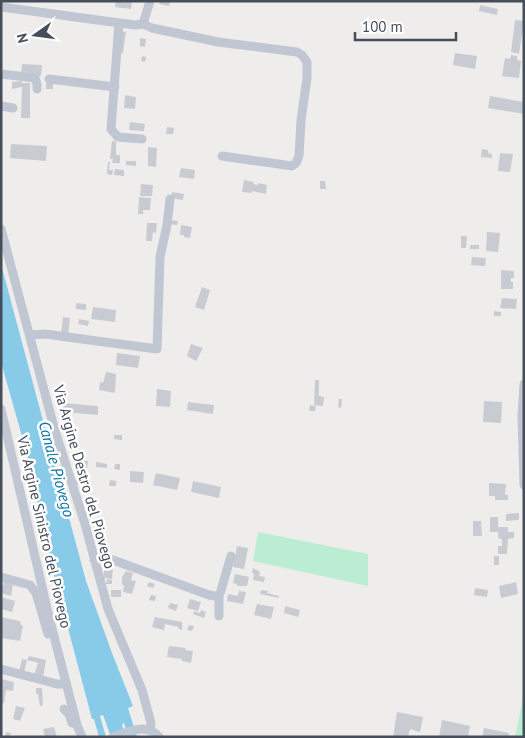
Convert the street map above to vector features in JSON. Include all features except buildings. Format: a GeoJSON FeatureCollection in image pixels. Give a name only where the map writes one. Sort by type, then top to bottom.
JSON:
{"type":"FeatureCollection","features":[{"type":"Feature","properties":{"kind":"street"},"geometry":{"type":"LineString","coordinates":[[144,24],[150,1]]}},
{"type":"Feature","properties":{"kind":"street"},"geometry":{"type":"LineString","coordinates":[[1,7],[135,25],[144,24],[152,28],[218,42],[297,52],[304,58],[308,69],[301,120],[299,156],[296,163],[292,166],[222,156]]}},
{"type":"Feature","properties":{"kind":"street"},"geometry":{"type":"LineString","coordinates":[[119,23],[112,132],[118,137],[142,140]]}},
{"type":"Feature","properties":{"kind":"street"},"geometry":{"type":"LineString","coordinates":[[1,74],[35,78],[36,89]]}},
{"type":"Feature","properties":{"kind":"street"},"geometry":{"type":"LineString","coordinates":[[50,79],[115,87]]}},
{"type":"Feature","properties":{"kind":"street"},"geometry":{"type":"LineString","coordinates":[[1,106],[13,108]]}},
{"type":"Feature","properties":{"kind":"street"},"geometry":{"type":"LineString","coordinates":[[31,336],[46,334],[157,349],[160,257],[170,199]]}},
{"type":"Feature","properties":{"kind":"street","name":"Via Argine Destro del Piovego"},"geometry":{"type":"LineString","coordinates":[[1,229],[55,431],[112,622],[144,697],[151,723],[145,729]]}},
{"type":"Feature","properties":{"kind":"street"},"geometry":{"type":"LineString","coordinates":[[524,384],[522,413],[524,485]]}},
{"type":"Feature","properties":{"kind":"street","name":"Via Argine Sinistro del Piovego"},"geometry":{"type":"LineString","coordinates":[[1,409],[60,661],[82,737]]}},
{"type":"Feature","properties":{"kind":"street"},"geometry":{"type":"LineString","coordinates":[[219,616],[219,597],[232,556]]}},
{"type":"Feature","properties":{"kind":"street"},"geometry":{"type":"LineString","coordinates":[[94,560],[102,558],[113,560],[209,596],[219,597]]}},
{"type":"Feature","properties":{"kind":"street","name":"Via Argine Sinistro del Piovego"},"geometry":{"type":"LineString","coordinates":[[1,577],[30,585],[36,593],[44,622],[60,661]]}},
{"type":"Feature","properties":{"kind":"street"},"geometry":{"type":"LineString","coordinates":[[1,669],[57,684],[66,684]]}},
{"type":"Feature","properties":{"kind":"street"},"geometry":{"type":"LineString","coordinates":[[64,709],[69,714],[78,737]]}},
{"type":"Feature","properties":{"kind":"street"},"geometry":{"type":"LineString","coordinates":[[112,737],[145,729],[159,737]]}},
{"type":"Feature","properties":{"kind":"green space"},"geometry":{"type":"Polygon","coordinates":[[[258,532],[368,554],[368,586],[253,561],[258,532]]]}},
{"type":"Feature","properties":{"kind":"green space"},"geometry":{"type":"Polygon","coordinates":[[[524,694],[524,737],[515,737],[524,694]]]}},
{"type":"Feature","properties":{"kind":"water"},"geometry":{"type":"Polygon","coordinates":[[[1,264],[86,581],[133,706],[128,708],[137,737],[128,737],[124,723],[122,724],[125,737],[111,737],[103,715],[100,716],[106,737],[99,737],[94,719],[92,719],[46,545],[27,454],[1,362],[1,264]]]}},
{"type":"Feature","properties":{"kind":"water label","name":"Canale Piovego"},"geometry":{"type":"Point","coordinates":[57,469]}}]}
